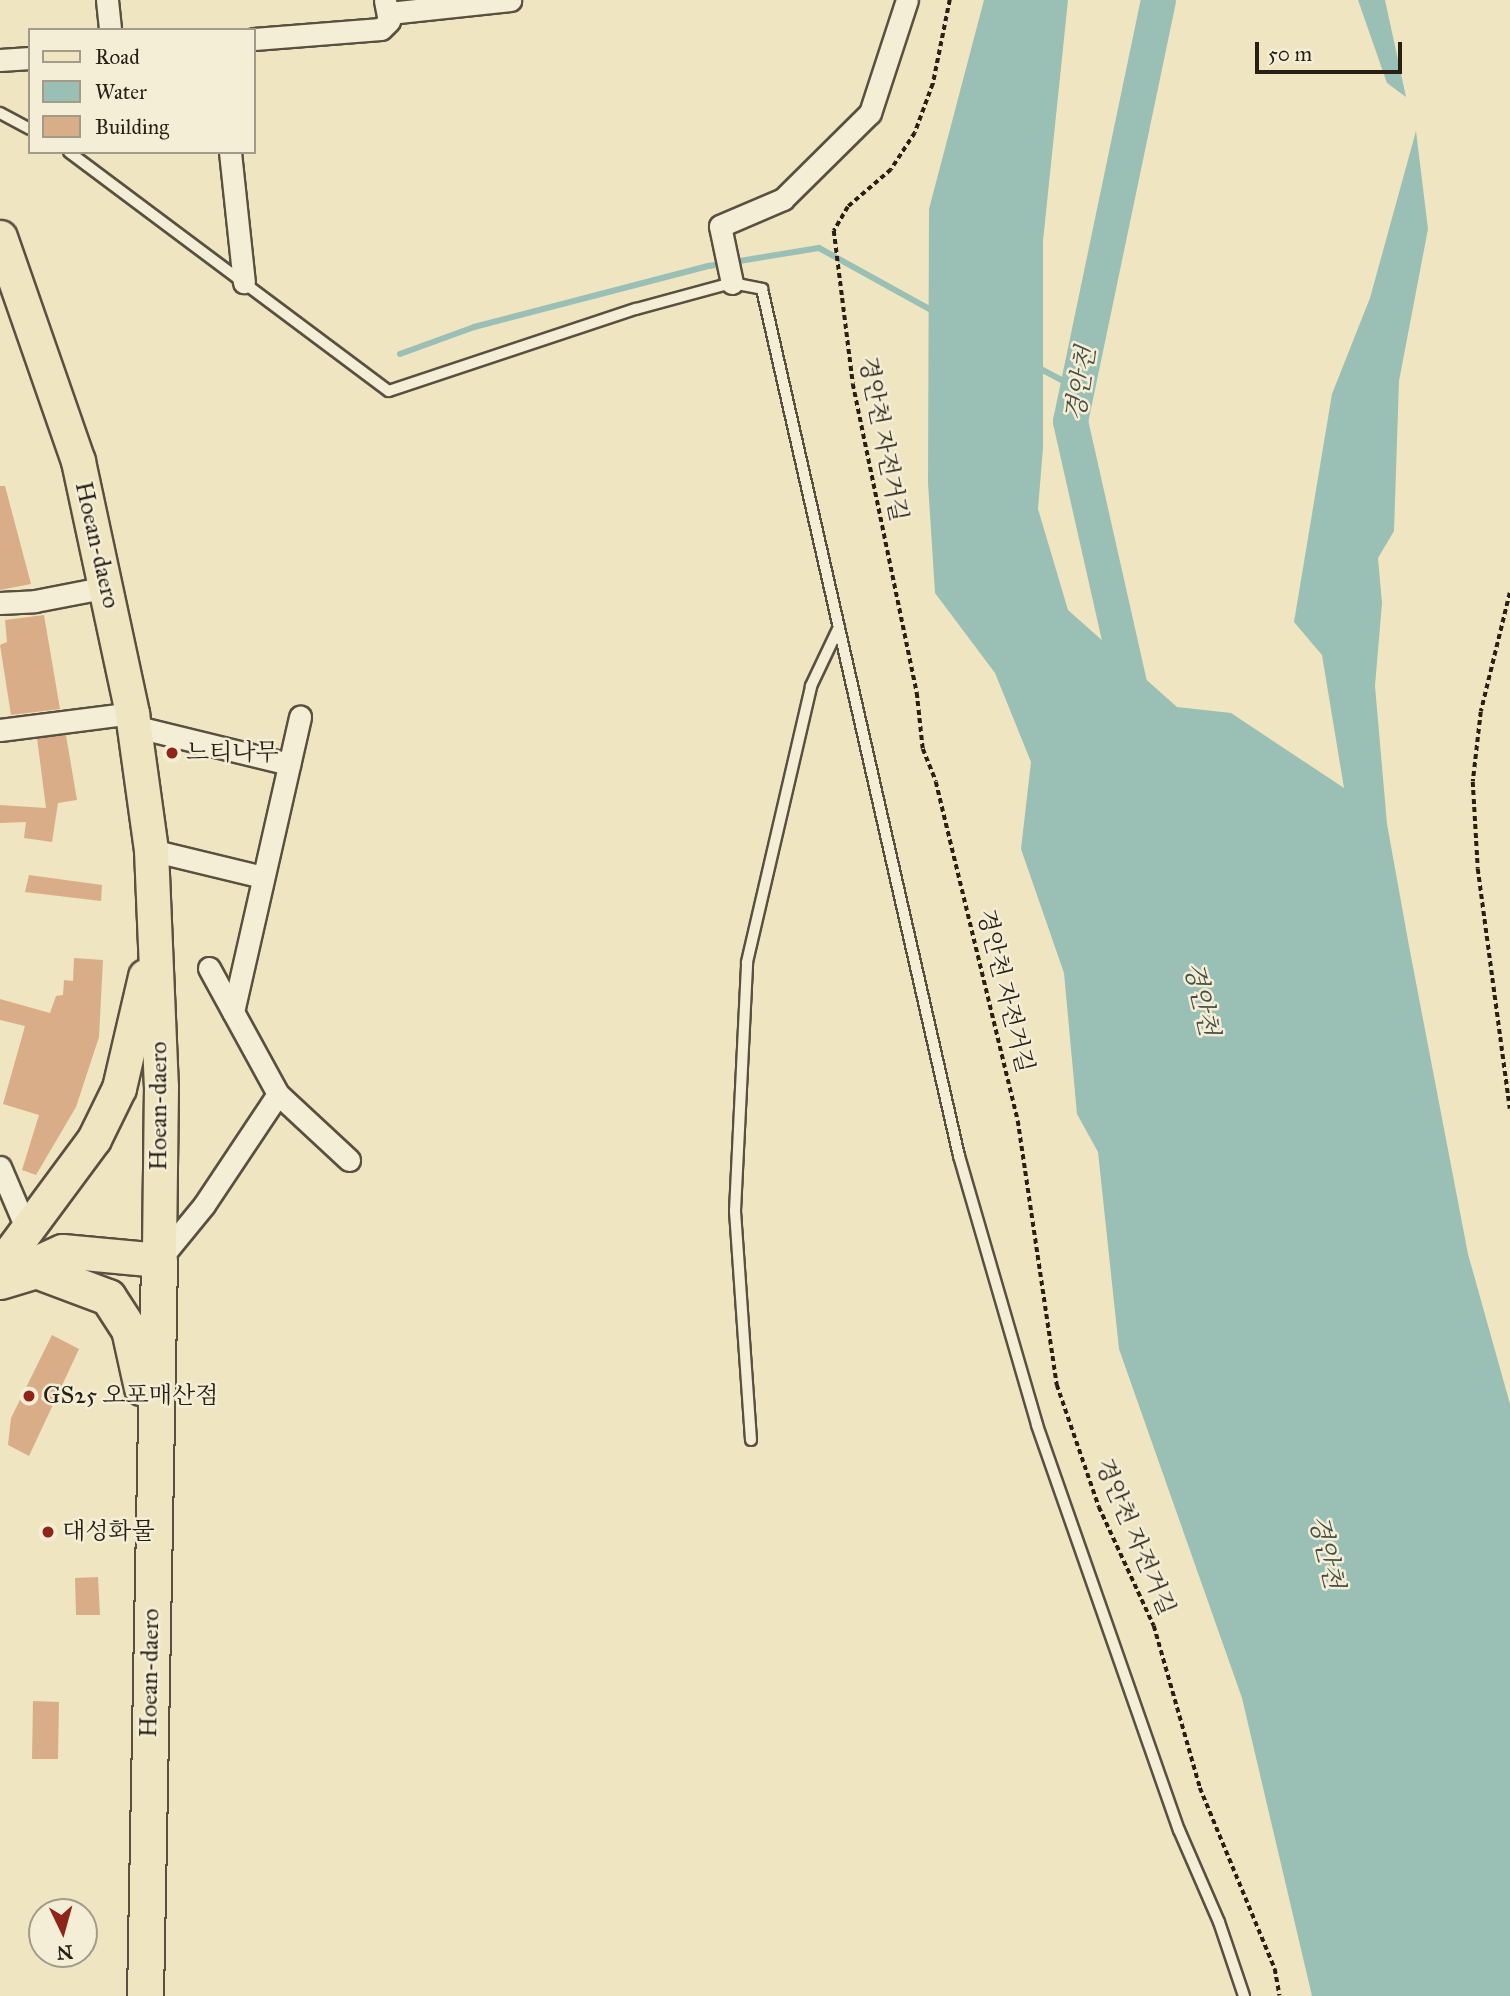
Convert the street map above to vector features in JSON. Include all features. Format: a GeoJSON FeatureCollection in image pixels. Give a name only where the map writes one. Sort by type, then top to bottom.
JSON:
{"type":"FeatureCollection","features":[{"type":"Feature","properties":{"kind":"highway","name":"Hoean-daero"},"geometry":{"type":"LineString","coordinates":[[145,1996],[159,1259]]}},
{"type":"Feature","properties":{"kind":"highway"},"geometry":{"type":"LineString","coordinates":[[0,1280],[36,1270],[108,1297],[129,1329],[154,1440]]}},
{"type":"Feature","properties":{"kind":"main road","name":"Hoean-daero"},"geometry":{"type":"LineString","coordinates":[[0,237],[78,461],[107,587],[133,720],[152,850],[161,1086],[159,1259]]}},
{"type":"Feature","properties":{"kind":"main road"},"geometry":{"type":"LineString","coordinates":[[0,1266],[94,1139],[119,1088],[155,932]]}},
{"type":"Feature","properties":{"kind":"main road"},"geometry":{"type":"LineString","coordinates":[[0,1280],[62,1251],[159,1259]]}},
{"type":"Feature","properties":{"kind":"street"},"geometry":{"type":"LineString","coordinates":[[107,0],[110,28]]}},
{"type":"Feature","properties":{"kind":"street"},"geometry":{"type":"LineString","coordinates":[[256,39],[381,29],[389,21],[387,6],[510,0]]}},
{"type":"Feature","properties":{"kind":"street"},"geometry":{"type":"LineString","coordinates":[[731,280],[720,226],[783,199],[870,113],[907,0]]}},
{"type":"Feature","properties":{"kind":"street"},"geometry":{"type":"LineString","coordinates":[[0,60],[28,58]]}},
{"type":"Feature","properties":{"kind":"street"},"geometry":{"type":"LineString","coordinates":[[230,154],[244,282]]}},
{"type":"Feature","properties":{"kind":"street"},"geometry":{"type":"LineString","coordinates":[[0,603],[34,601],[107,587]]}},
{"type":"Feature","properties":{"kind":"street"},"geometry":{"type":"LineString","coordinates":[[233,1012],[300,716]]}},
{"type":"Feature","properties":{"kind":"street"},"geometry":{"type":"LineString","coordinates":[[0,730],[133,720],[289,764]]}},
{"type":"Feature","properties":{"kind":"street"},"geometry":{"type":"LineString","coordinates":[[152,850],[263,877]]}},
{"type":"Feature","properties":{"kind":"street"},"geometry":{"type":"LineString","coordinates":[[209,968],[278,1094],[349,1160]]}},
{"type":"Feature","properties":{"kind":"street"},"geometry":{"type":"LineString","coordinates":[[159,1259],[204,1205],[278,1094]]}},
{"type":"Feature","properties":{"kind":"street"},"geometry":{"type":"LineString","coordinates":[[0,1167],[27,1230]]}},
{"type":"Feature","properties":{"kind":"lane"},"geometry":{"type":"LineString","coordinates":[[0,113],[28,128]]}},
{"type":"Feature","properties":{"kind":"lane"},"geometry":{"type":"LineString","coordinates":[[72,154],[389,391],[731,280],[762,289],[959,1156],[1037,1425],[1179,1830],[1219,1922],[1244,1996]]}},
{"type":"Feature","properties":{"kind":"lane"},"geometry":{"type":"LineString","coordinates":[[751,1440],[735,1211],[747,962],[811,686],[839,626]]}},
{"type":"Feature","properties":{"kind":"path","name":"경안천 자전거길"},"geometry":{"type":"LineString","coordinates":[[950,0],[933,84],[915,133],[891,170],[837,220],[834,231],[838,285],[923,750],[936,782],[1018,1121],[1056,1385],[1099,1507],[1154,1626],[1200,1788],[1275,1969],[1280,1996]]}},
{"type":"Feature","properties":{"kind":"path"},"geometry":{"type":"LineString","coordinates":[[1510,593],[1481,712],[1473,782],[1478,869],[1510,1109]]}},
{"type":"Feature","properties":{"kind":"water"},"geometry":{"type":"Polygon","coordinates":[[[984,0],[1068,0],[1043,241],[1043,448],[1038,509],[1068,610],[1177,707],[1231,713],[1344,788],[1322,655],[1294,622],[1332,394],[1370,298],[1416,131],[1428,229],[1399,381],[1394,531],[1378,558],[1382,603],[1375,686],[1387,824],[1409,946],[1468,1254],[1510,1404],[1510,1996],[1312,1996],[1242,1698],[1119,1349],[1098,1152],[1077,1114],[1064,973],[1021,849],[1031,762],[995,673],[935,593],[928,483],[929,209],[984,0]]]}},
{"type":"Feature","properties":{"kind":"water"},"geometry":{"type":"Polygon","coordinates":[[[1358,0],[1385,0],[1406,97],[1387,83],[1358,0]]]}},
{"type":"Feature","properties":{"kind":"building"},"geometry":{"type":"Polygon","coordinates":[[[0,486],[5,486],[31,584],[0,590],[0,486]]]}},
{"type":"Feature","properties":{"kind":"building"},"geometry":{"type":"Polygon","coordinates":[[[44,615],[60,709],[11,715],[0,645],[7,642],[5,620],[44,615]]]}},
{"type":"Feature","properties":{"kind":"building"},"geometry":{"type":"Polygon","coordinates":[[[66,735],[77,800],[58,803],[52,842],[24,838],[26,822],[0,823],[0,805],[46,808],[37,738],[66,735]]]}},
{"type":"Feature","properties":{"kind":"building"},"geometry":{"type":"Polygon","coordinates":[[[29,875],[102,885],[101,901],[25,892],[29,875]]]}},
{"type":"Feature","properties":{"kind":"building"},"geometry":{"type":"Polygon","coordinates":[[[74,958],[103,960],[99,1037],[76,1107],[36,1175],[22,1170],[39,1115],[3,1104],[25,1026],[0,1020],[0,999],[50,1013],[56,996],[63,995],[64,980],[73,981],[74,958]]]}},
{"type":"Feature","properties":{"kind":"building"},"geometry":{"type":"Polygon","coordinates":[[[52,1335],[79,1349],[29,1456],[8,1445],[11,1418],[52,1335]]]}},
{"type":"Feature","properties":{"kind":"building"},"geometry":{"type":"Polygon","coordinates":[[[98,1577],[100,1615],[76,1615],[75,1578],[98,1577]]]}},
{"type":"Feature","properties":{"kind":"building"},"geometry":{"type":"Polygon","coordinates":[[[33,1701],[59,1702],[58,1759],[32,1759],[33,1701]]]}},
{"type":"Feature","properties":{"kind":"waterway","name":"경안천"},"geometry":{"type":"LineString","coordinates":[[1134,705],[1070,421],[1158,0]]}},
{"type":"Feature","properties":{"kind":"waterway"},"geometry":{"type":"LineString","coordinates":[[400,354],[474,327],[709,266],[819,248],[935,312]]}},
{"type":"Feature","properties":{"kind":"waterway"},"geometry":{"type":"LineString","coordinates":[[1037,367],[1075,387]]}},
{"type":"Feature","properties":{"kind":"place","name":"느티나무"},"geometry":{"type":"Point","coordinates":[172,753]}},
{"type":"Feature","properties":{"kind":"place","name":"GS25 오포매산점"},"geometry":{"type":"Point","coordinates":[29,1396]}},
{"type":"Feature","properties":{"kind":"place","name":"대성화물"},"geometry":{"type":"Point","coordinates":[48,1532]}}]}
